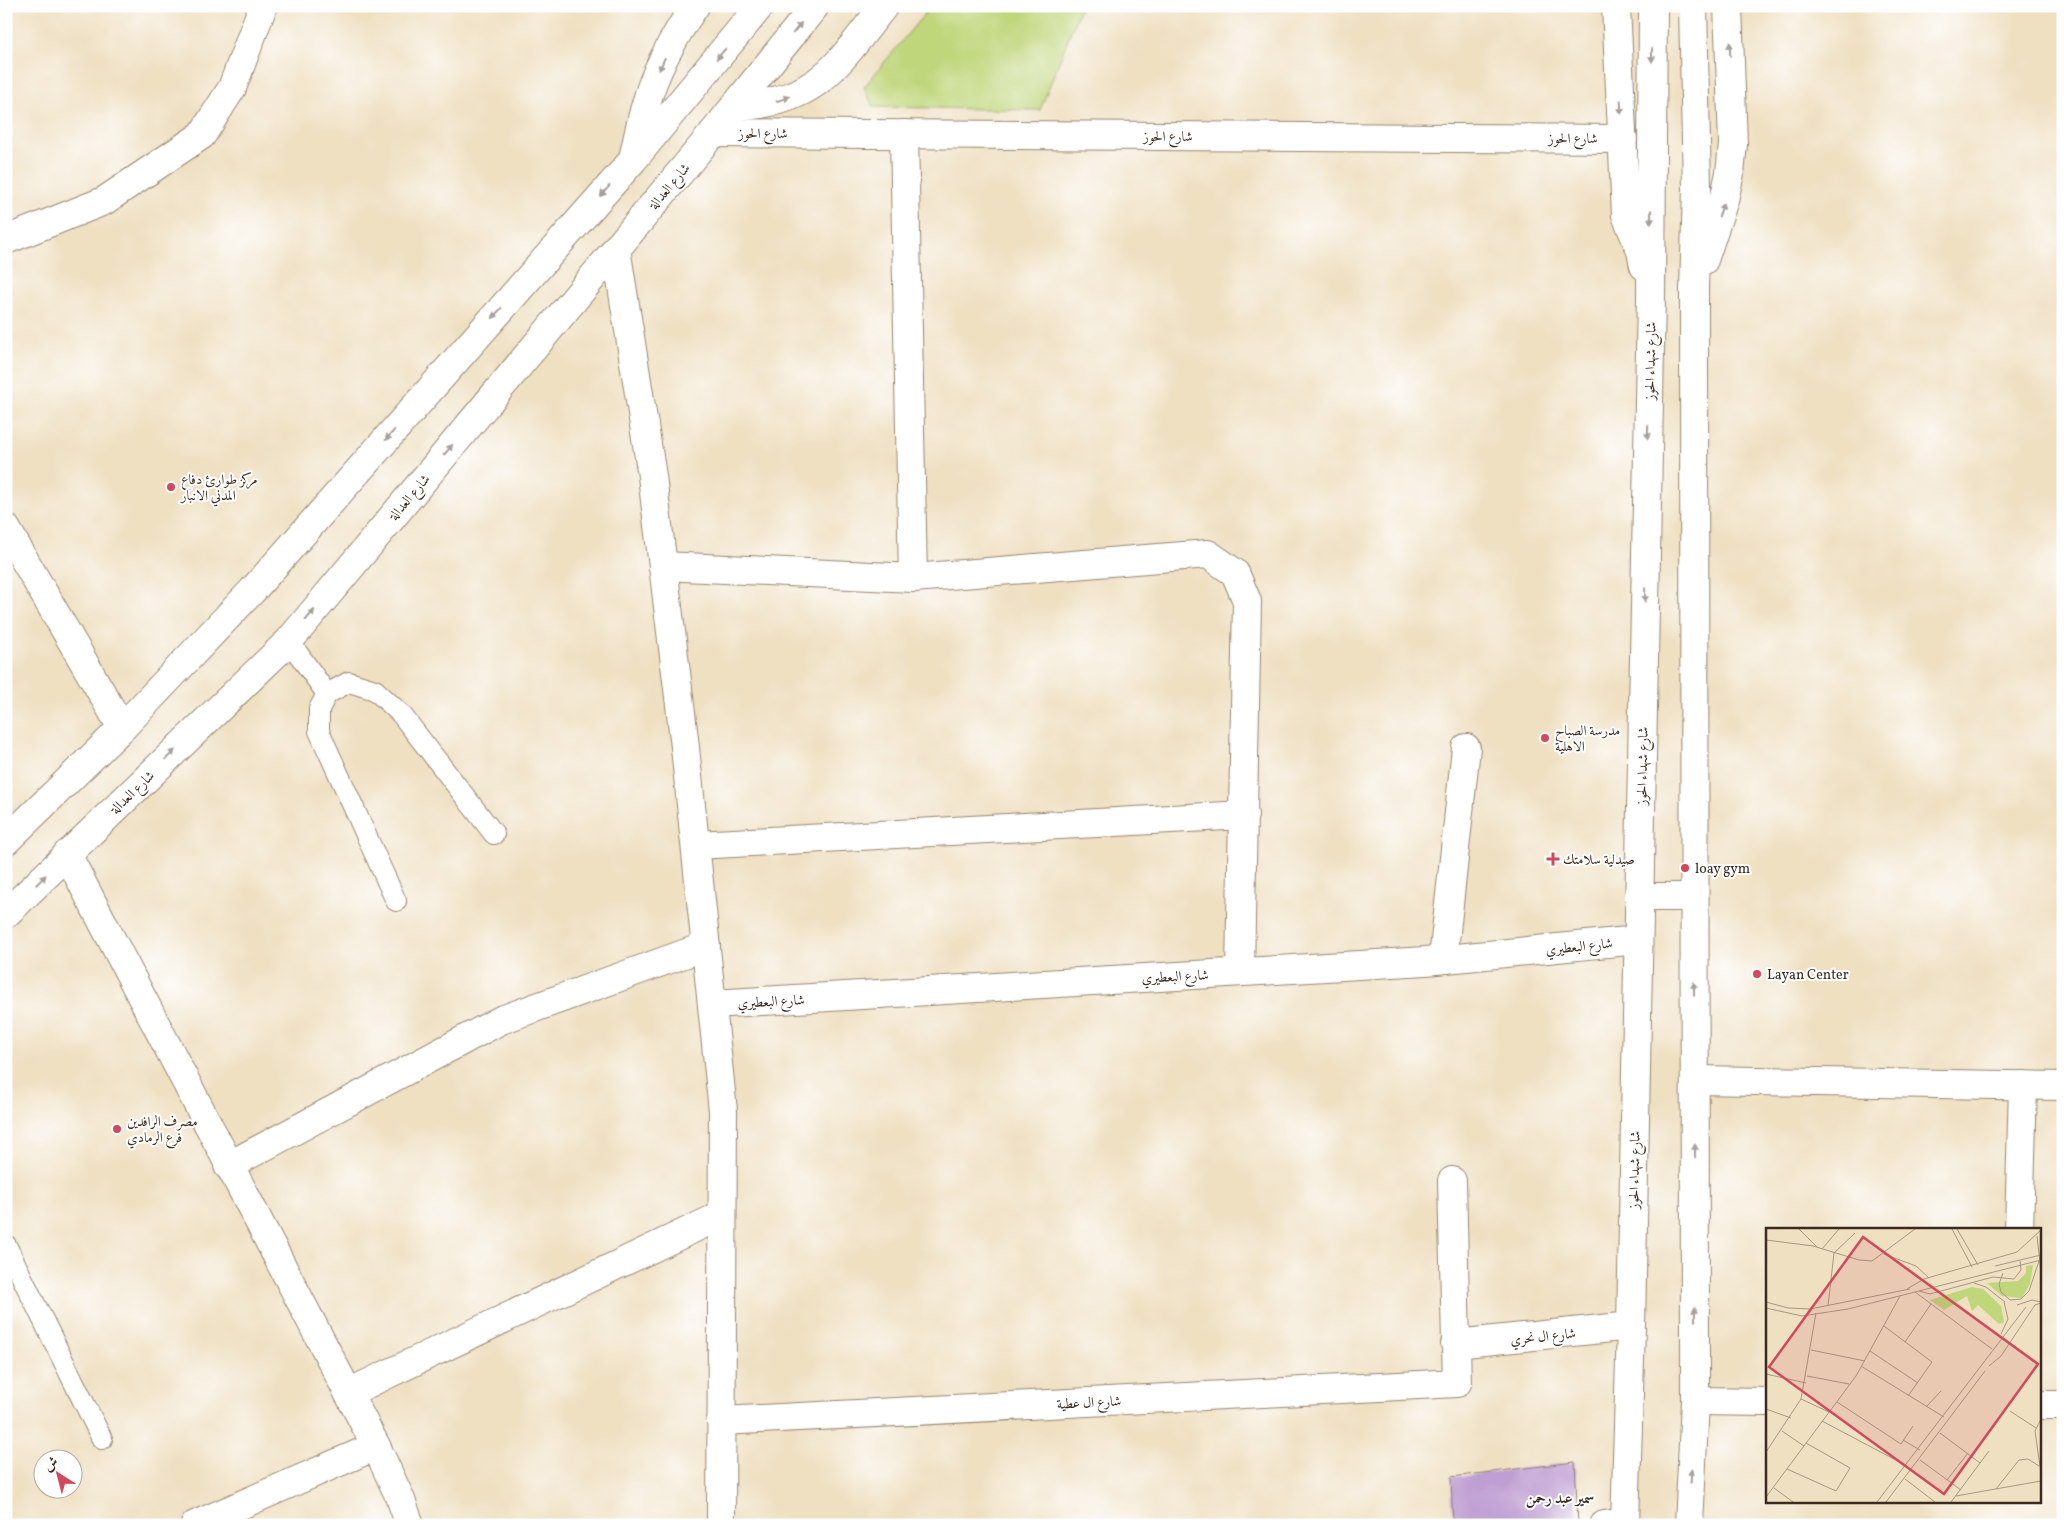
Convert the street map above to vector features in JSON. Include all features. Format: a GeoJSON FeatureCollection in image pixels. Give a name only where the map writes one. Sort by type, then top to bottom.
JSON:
{"type":"FeatureCollection","features":[{"type":"Feature","properties":{"kind":"street"},"geometry":{"type":"LineString","coordinates":[[633,160],[649,94],[663,62],[695,6]]}},
{"type":"Feature","properties":{"kind":"street","name":"شارع العدالة"},"geometry":{"type":"LineString","coordinates":[[6,914],[289,641],[713,133],[814,6]]}},
{"type":"Feature","properties":{"kind":"street"},"geometry":{"type":"LineString","coordinates":[[735,106],[780,101],[801,92],[820,80],[838,64],[884,6]]}},
{"type":"Feature","properties":{"kind":"street"},"geometry":{"type":"LineString","coordinates":[[1616,6],[1626,215],[1640,251],[1651,298]]}},
{"type":"Feature","properties":{"kind":"street","name":"شارع شهداء الحوز"},"geometry":{"type":"LineString","coordinates":[[1618,1524],[1631,1326],[1651,298],[1653,6]]}},
{"type":"Feature","properties":{"kind":"street"},"geometry":{"type":"LineString","coordinates":[[1688,1525],[1695,1401],[1694,290],[1697,189],[1693,6]]}},
{"type":"Feature","properties":{"kind":"street"},"geometry":{"type":"LineString","coordinates":[[1694,290],[1724,200],[1730,173],[1733,144],[1728,6]]}},
{"type":"Feature","properties":{"kind":"street"},"geometry":{"type":"LineString","coordinates":[[6,240],[104,200],[202,135],[232,88],[267,8]]}},
{"type":"Feature","properties":{"kind":"street"},"geometry":{"type":"LineString","coordinates":[[6,841],[122,728],[253,590],[633,160],[756,11]]}},
{"type":"Feature","properties":{"kind":"street","name":"شارع الحوز"},"geometry":{"type":"LineString","coordinates":[[713,133],[1623,139]]}},
{"type":"Feature","properties":{"kind":"street"},"geometry":{"type":"LineString","coordinates":[[904,134],[914,578]]}},
{"type":"Feature","properties":{"kind":"street"},"geometry":{"type":"LineString","coordinates":[[616,248],[652,476],[696,845],[723,1111],[721,1525]]}},
{"type":"Feature","properties":{"kind":"street"},"geometry":{"type":"LineString","coordinates":[[6,528],[122,728]]}},
{"type":"Feature","properties":{"kind":"street"},"geometry":{"type":"LineString","coordinates":[[663,566],[914,578],[1208,554],[1235,573],[1246,601],[1240,972]]}},
{"type":"Feature","properties":{"kind":"street"},"geometry":{"type":"LineString","coordinates":[[1443,959],[1466,748]]}},
{"type":"Feature","properties":{"kind":"street"},"geometry":{"type":"LineString","coordinates":[[696,845],[1244,815]]}},
{"type":"Feature","properties":{"kind":"street"},"geometry":{"type":"LineString","coordinates":[[67,854],[228,1166],[376,1446],[401,1500],[410,1525]]}},
{"type":"Feature","properties":{"kind":"street"},"geometry":{"type":"LineString","coordinates":[[1639,897],[1694,897]]}},
{"type":"Feature","properties":{"kind":"street","name":"شارع البعطيري"},"geometry":{"type":"LineString","coordinates":[[712,1004],[1443,959],[1638,940]]}},
{"type":"Feature","properties":{"kind":"street"},"geometry":{"type":"LineString","coordinates":[[228,1166],[501,1020],[706,946]]}},
{"type":"Feature","properties":{"kind":"street"},"geometry":{"type":"LineString","coordinates":[[1695,1080],[2063,1086]]}},
{"type":"Feature","properties":{"kind":"street"},"geometry":{"type":"LineString","coordinates":[[2019,1228],[2023,1085]]}},
{"type":"Feature","properties":{"kind":"street"},"geometry":{"type":"LineString","coordinates":[[1452,1181],[1454,1344]]}},
{"type":"Feature","properties":{"kind":"street"},"geometry":{"type":"LineString","coordinates":[[348,1393],[722,1215]]}},
{"type":"Feature","properties":{"kind":"street","name":"شارع ال نحري"},"geometry":{"type":"LineString","coordinates":[[1454,1344],[1631,1326]]}},
{"type":"Feature","properties":{"kind":"street","name":"شارع ال عطية"},"geometry":{"type":"LineString","coordinates":[[721,1421],[1457,1384],[1454,1344]]}},
{"type":"Feature","properties":{"kind":"street"},"geometry":{"type":"LineString","coordinates":[[1695,1401],[1766,1402]]}},
{"type":"Feature","properties":{"kind":"street"},"geometry":{"type":"LineString","coordinates":[[2042,1405],[2063,1405]]}},
{"type":"Feature","properties":{"kind":"street"},"geometry":{"type":"LineString","coordinates":[[195,1525],[376,1446]]}},
{"type":"Feature","properties":{"kind":"lane"},"geometry":{"type":"LineString","coordinates":[[289,641],[327,694]]}},
{"type":"Feature","properties":{"kind":"lane"},"geometry":{"type":"LineString","coordinates":[[396,901],[319,731],[319,709],[327,694],[349,682],[375,690],[401,714],[494,834]]}},
{"type":"Feature","properties":{"kind":"lane"},"geometry":{"type":"LineString","coordinates":[[6,1244],[102,1439]]}},
{"type":"Feature","properties":{"kind":"green space"},"geometry":{"type":"Polygon","coordinates":[[[931,6],[1081,6],[1040,110],[873,107],[864,87],[931,6]]]}},
{"type":"Feature","properties":{"kind":"building","name":"سمير عبد رحمن"},"geometry":{"type":"Polygon","coordinates":[[[1575,1462],[1578,1525],[1453,1525],[1451,1477],[1575,1462]]]}},
{"type":"Feature","properties":{"kind":"place","name":"مركز طوارئ دفاع المدني الانبار"},"geometry":{"type":"Point","coordinates":[171,487]}},
{"type":"Feature","properties":{"kind":"place","name":"مدرسة الصباح الاهلية"},"geometry":{"type":"Point","coordinates":[1545,738]}},
{"type":"Feature","properties":{"kind":"place","name":"صيدلية سلامتك"},"geometry":{"type":"Point","coordinates":[1553,859]}},
{"type":"Feature","properties":{"kind":"place","name":"loay gym"},"geometry":{"type":"Point","coordinates":[1685,868]}},
{"type":"Feature","properties":{"kind":"place","name":"Layan Center"},"geometry":{"type":"Point","coordinates":[1757,974]}},
{"type":"Feature","properties":{"kind":"place","name":"مصرف الرافدين فرع الرمادي"},"geometry":{"type":"Point","coordinates":[117,1129]}},
{"type":"Feature","properties":{"kind":"district","name":"سمير عبد رحمن"},"geometry":{"type":"Point","coordinates":[1560,1498]}}]}
